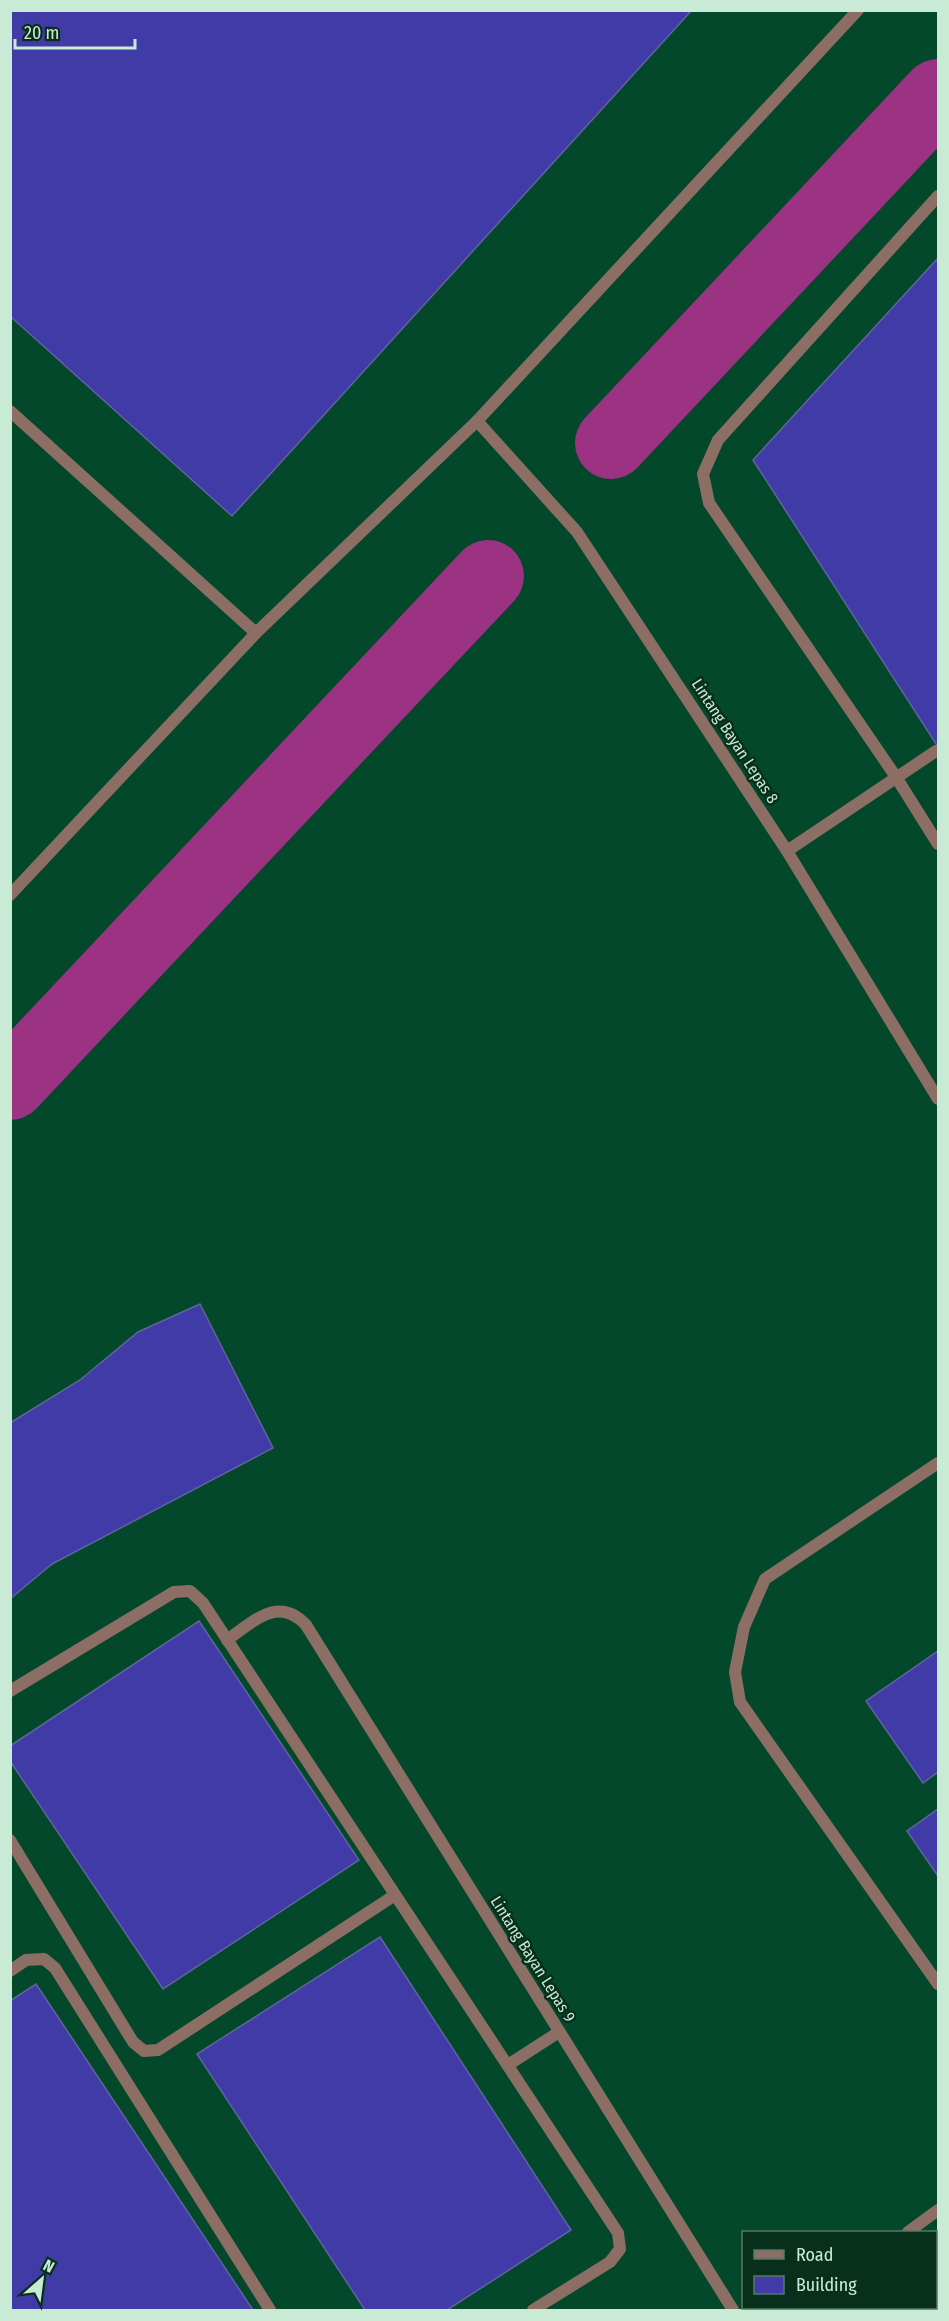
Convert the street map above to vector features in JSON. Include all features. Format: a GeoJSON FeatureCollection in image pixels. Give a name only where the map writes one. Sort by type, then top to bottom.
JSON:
{"type":"FeatureCollection","features":[{"type":"Feature","properties":{"kind":"street"},"geometry":{"type":"LineString","coordinates":[[10,895],[256,633],[477,421],[858,10]]}},
{"type":"Feature","properties":{"kind":"street"},"geometry":{"type":"LineString","coordinates":[[939,196],[718,440],[703,474],[709,503],[896,777],[939,844]]}},
{"type":"Feature","properties":{"kind":"street"},"geometry":{"type":"LineString","coordinates":[[10,411],[256,633]]}},
{"type":"Feature","properties":{"kind":"street","name":"Lintang Bayan Lepas 8"},"geometry":{"type":"LineString","coordinates":[[477,421],[577,532],[787,851],[939,1099]]}},
{"type":"Feature","properties":{"kind":"street"},"geometry":{"type":"LineString","coordinates":[[787,851],[936,751]]}},
{"type":"Feature","properties":{"kind":"street"},"geometry":{"type":"LineString","coordinates":[[939,1463],[765,1579],[744,1628],[735,1672],[740,1702],[939,1984]]}},
{"type":"Feature","properties":{"kind":"street"},"geometry":{"type":"LineString","coordinates":[[10,1691],[174,1592],[190,1590],[203,1603],[618,2233],[620,2250],[610,2262],[532,2310]]}},
{"type":"Feature","properties":{"kind":"street","name":"Lintang Bayan Lepas 9"},"geometry":{"type":"LineString","coordinates":[[227,1640],[263,1615],[275,1611],[287,1611],[297,1616],[306,1625],[733,2310]]}},
{"type":"Feature","properties":{"kind":"street"},"geometry":{"type":"LineString","coordinates":[[10,1840],[133,2042],[144,2051],[158,2050],[395,1895]]}},
{"type":"Feature","properties":{"kind":"street"},"geometry":{"type":"LineString","coordinates":[[10,1971],[26,1960],[44,1959],[55,1968],[270,2310]]}},
{"type":"Feature","properties":{"kind":"street"},"geometry":{"type":"LineString","coordinates":[[508,2065],[559,2032]]}},
{"type":"Feature","properties":{"kind":"street"},"geometry":{"type":"LineString","coordinates":[[909,2231],[939,2210]]}},
{"type":"Feature","properties":{"kind":"shaded area"},"geometry":{"type":"Polygon","coordinates":[[[11,11],[938,11],[938,2310],[11,2310],[11,11]]]}},
{"type":"Feature","properties":{"kind":"building"},"geometry":{"type":"Polygon","coordinates":[[[10,10],[692,10],[232,516],[10,316],[10,10]]]}},
{"type":"Feature","properties":{"kind":"building"},"geometry":{"type":"Polygon","coordinates":[[[938,258],[938,747],[753,460],[938,258]]]}},
{"type":"Feature","properties":{"kind":"building"},"geometry":{"type":"Polygon","coordinates":[[[200,1304],[273,1448],[52,1564],[10,1599],[10,1423],[80,1380],[138,1332],[200,1304]]]}},
{"type":"Feature","properties":{"kind":"building"},"geometry":{"type":"Polygon","coordinates":[[[199,1621],[359,1860],[163,1989],[10,1761],[10,1746],[199,1621]]]}},
{"type":"Feature","properties":{"kind":"building"},"geometry":{"type":"Polygon","coordinates":[[[938,1651],[938,1772],[923,1783],[866,1701],[938,1651]]]}},
{"type":"Feature","properties":{"kind":"building"},"geometry":{"type":"Polygon","coordinates":[[[938,1809],[938,1876],[907,1831],[938,1809]]]}},
{"type":"Feature","properties":{"kind":"building"},"geometry":{"type":"Polygon","coordinates":[[[380,1937],[571,2230],[447,2310],[365,2310],[197,2054],[380,1937]]]}},
{"type":"Feature","properties":{"kind":"building"},"geometry":{"type":"Polygon","coordinates":[[[36,1984],[253,2310],[10,2310],[10,2001],[36,1984]]]}},
{"type":"Feature","properties":{"kind":"waterway"},"geometry":{"type":"LineString","coordinates":[[611,443],[938,95]]}},
{"type":"Feature","properties":{"kind":"waterway"},"geometry":{"type":"LineString","coordinates":[[10,1084],[488,576]]}}]}
